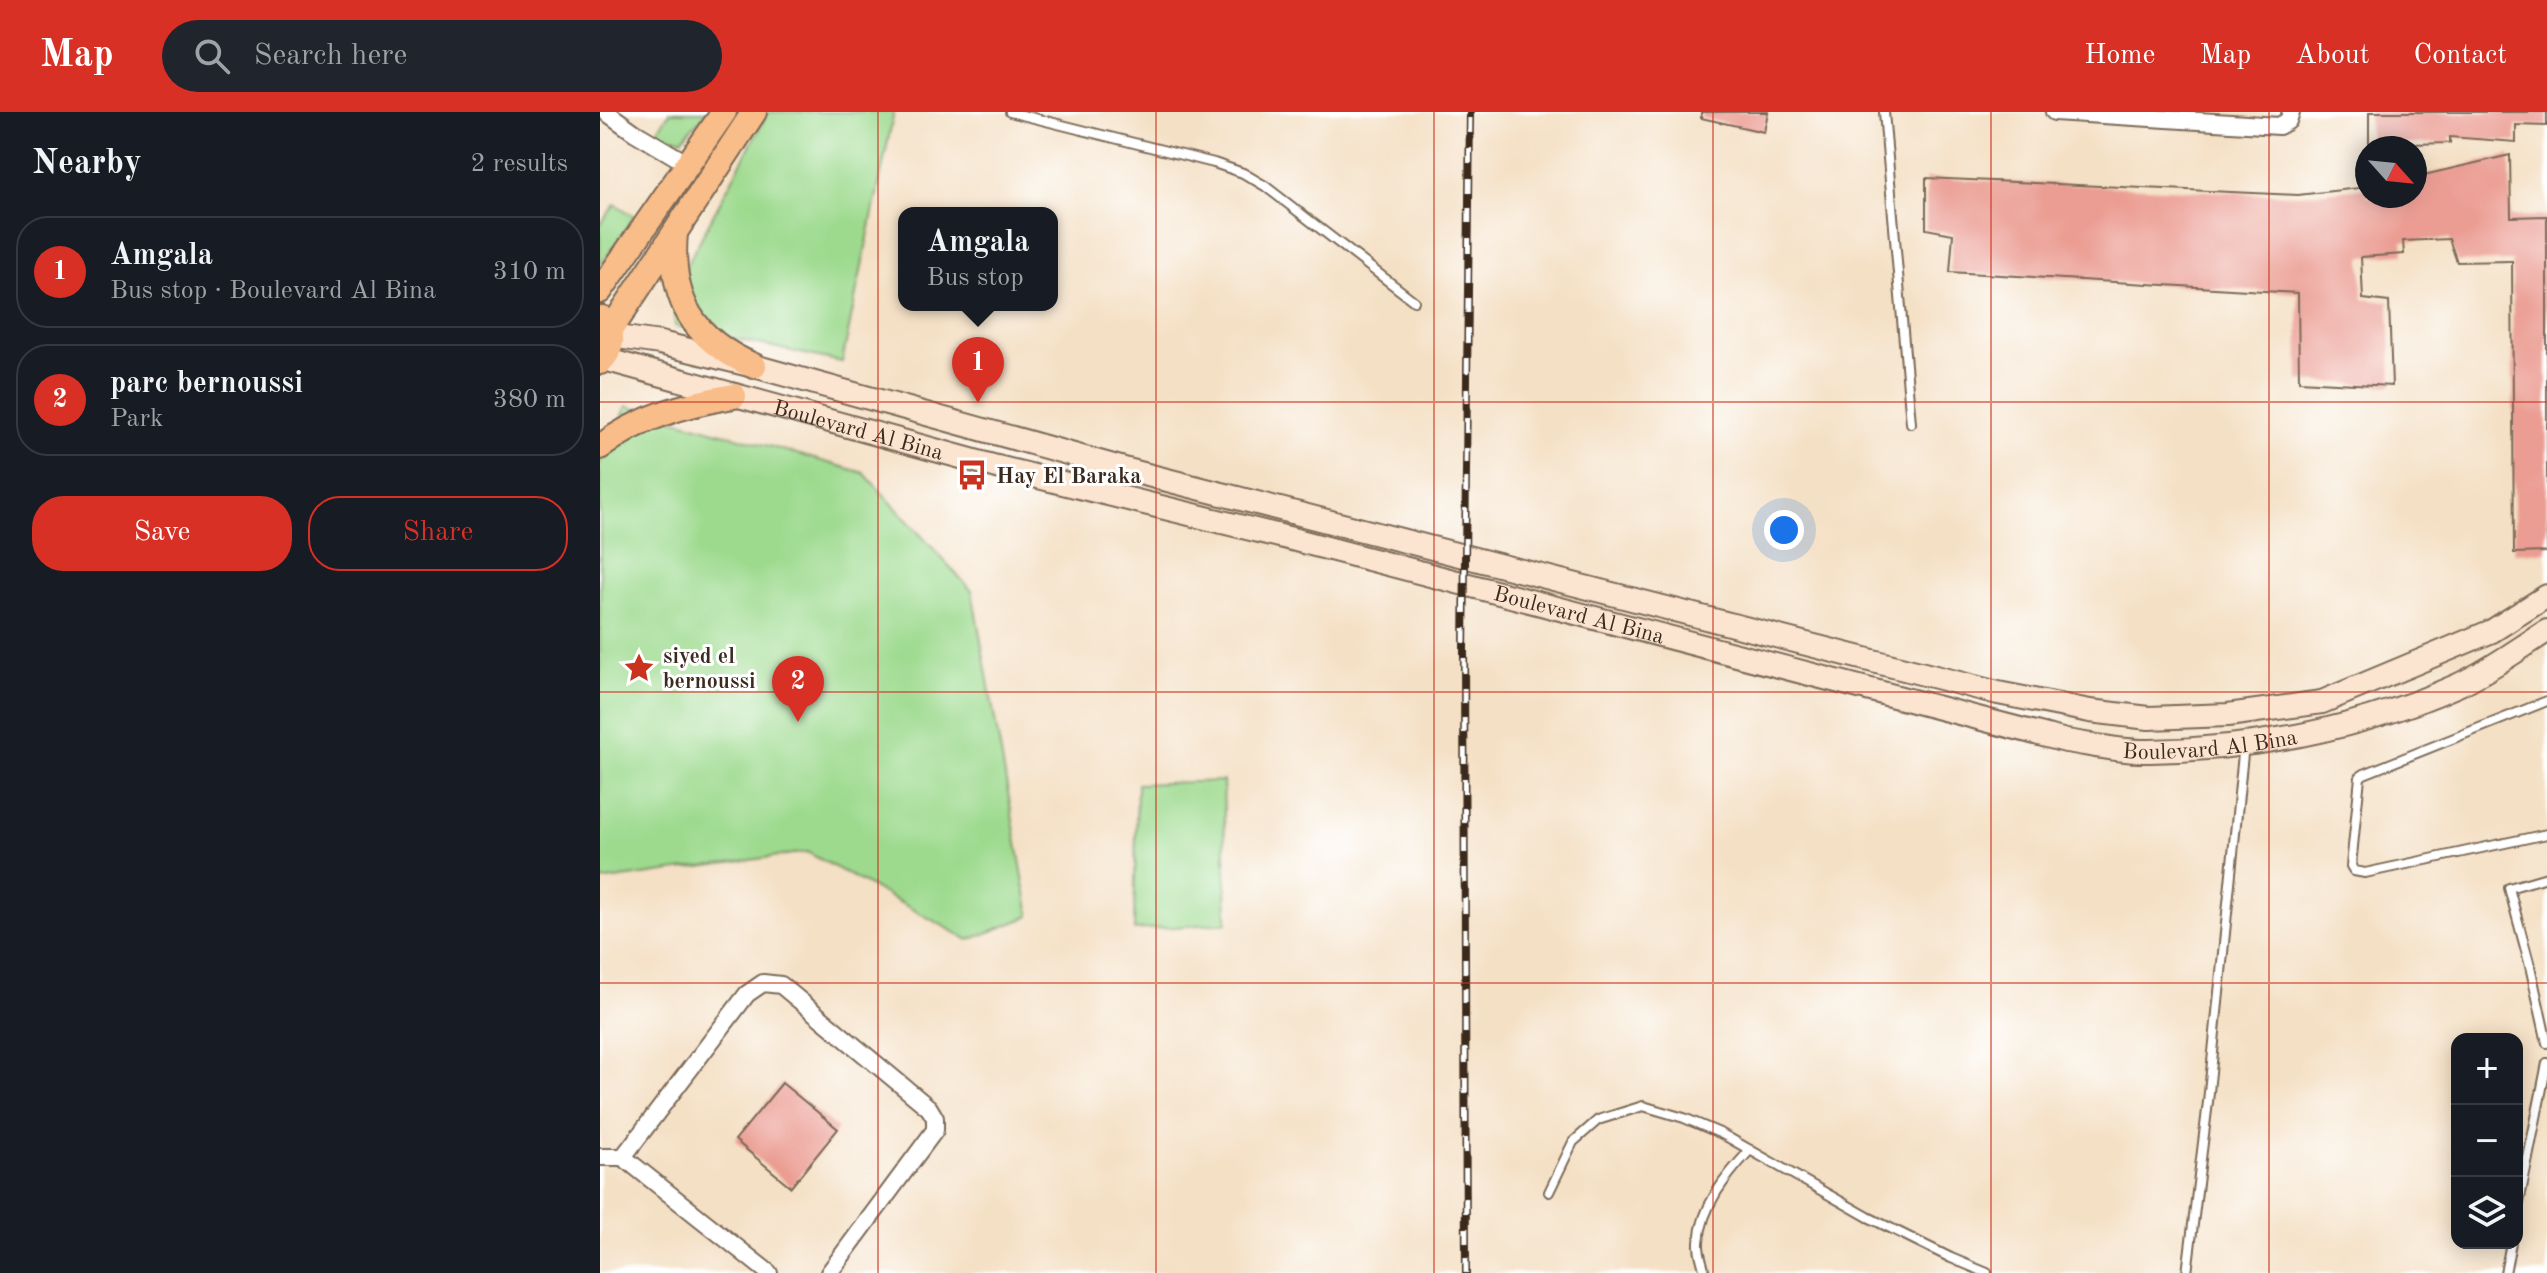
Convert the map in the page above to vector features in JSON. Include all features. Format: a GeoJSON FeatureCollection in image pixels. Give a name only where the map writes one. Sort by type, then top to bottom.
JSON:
{"type":"FeatureCollection","features":[{"type":"Feature","properties":{"kind":"main road"},"geometry":{"type":"LineString","coordinates":[[600,291],[724,112]]}},
{"type":"Feature","properties":{"kind":"main road"},"geometry":{"type":"LineString","coordinates":[[605,341],[754,112]]}},
{"type":"Feature","properties":{"kind":"main road"},"geometry":{"type":"LineString","coordinates":[[675,233],[675,281],[683,304],[712,343],[732,357],[754,366]]}},
{"type":"Feature","properties":{"kind":"main road"},"geometry":{"type":"LineString","coordinates":[[600,274],[622,260]]}},
{"type":"Feature","properties":{"kind":"main road","name":"Boulevard Al Bina"},"geometry":{"type":"LineString","coordinates":[[605,341],[660,343],[754,366],[1128,470],[1998,693],[2090,711],[2149,718],[2228,715],[2322,702],[2492,631],[2547,596]]}},
{"type":"Feature","properties":{"kind":"main road","name":"Boulevard Al Bina"},"geometry":{"type":"LineString","coordinates":[[605,341],[734,396],[997,467],[1379,562],[2066,741],[2148,751],[2315,734],[2385,713],[2460,684],[2547,631]]}},
{"type":"Feature","properties":{"kind":"main road"},"geometry":{"type":"LineString","coordinates":[[600,447],[638,424],[669,411],[701,401],[734,396]]}},
{"type":"Feature","properties":{"kind":"street"},"geometry":{"type":"LineString","coordinates":[[606,112],[688,164]]}},
{"type":"Feature","properties":{"kind":"street"},"geometry":{"type":"LineString","coordinates":[[2054,112],[2279,126],[2288,121],[2291,112]]}},
{"type":"Feature","properties":{"kind":"street"},"geometry":{"type":"LineString","coordinates":[[623,1157],[747,994],[763,983],[781,985],[929,1108],[935,1118],[935,1130],[829,1273]]}},
{"type":"Feature","properties":{"kind":"street"},"geometry":{"type":"LineString","coordinates":[[600,1157],[623,1157],[769,1273]]}},
{"type":"Feature","properties":{"kind":"lane"},"geometry":{"type":"LineString","coordinates":[[1010,112],[1243,173],[1265,186],[1414,301]]}},
{"type":"Feature","properties":{"kind":"lane"},"geometry":{"type":"LineString","coordinates":[[1884,112],[1911,423]]}},
{"type":"Feature","properties":{"kind":"lane"},"geometry":{"type":"LineString","coordinates":[[2547,701],[2360,777],[2351,866],[2354,871],[2365,873],[2547,834]]}},
{"type":"Feature","properties":{"kind":"lane"},"geometry":{"type":"LineString","coordinates":[[2187,1273],[2208,1102],[2244,743]]}},
{"type":"Feature","properties":{"kind":"lane"},"geometry":{"type":"LineString","coordinates":[[2547,877],[2509,888],[2547,1043]]}},
{"type":"Feature","properties":{"kind":"lane"},"geometry":{"type":"LineString","coordinates":[[2523,1183],[2547,1063]]}},
{"type":"Feature","properties":{"kind":"lane"},"geometry":{"type":"LineString","coordinates":[[1549,1192],[1573,1142],[1598,1120],[1643,1106],[1722,1134],[1868,1217],[1987,1273]]}},
{"type":"Feature","properties":{"kind":"lane"},"geometry":{"type":"LineString","coordinates":[[1705,1273],[1698,1245],[1705,1214],[1722,1180],[1750,1150]]}},
{"type":"Feature","properties":{"kind":"lane"},"geometry":{"type":"LineString","coordinates":[[2505,1273],[2510,1249]]}},
{"type":"Feature","properties":{"kind":"green space"},"geometry":{"type":"Polygon","coordinates":[[[670,112],[707,112],[682,139],[655,134],[670,112]]]}},
{"type":"Feature","properties":{"kind":"green space"},"geometry":{"type":"Polygon","coordinates":[[[768,112],[894,112],[842,362],[675,326],[673,291],[768,112]]]}},
{"type":"Feature","properties":{"kind":"green space"},"geometry":{"type":"Polygon","coordinates":[[[615,204],[634,216],[600,266],[600,225],[615,204]]]}},
{"type":"Feature","properties":{"kind":"green space"},"geometry":{"type":"Polygon","coordinates":[[[627,406],[864,473],[972,591],[1030,916],[969,940],[807,852],[600,881],[600,463],[627,406]]]}},
{"type":"Feature","properties":{"kind":"green space"},"geometry":{"type":"Polygon","coordinates":[[[1223,781],[1227,923],[1134,930],[1137,784],[1223,781]]]}},
{"type":"Feature","properties":{"kind":"building"},"geometry":{"type":"Polygon","coordinates":[[[1701,112],[1768,112],[1764,132],[1701,118],[1701,112]]]}},
{"type":"Feature","properties":{"kind":"building"},"geometry":{"type":"Polygon","coordinates":[[[2369,112],[2547,112],[2547,126],[2516,125],[2516,142],[2450,137],[2450,143],[2427,144],[2427,136],[2369,136],[2369,112]]]}},
{"type":"Feature","properties":{"kind":"building"},"geometry":{"type":"Polygon","coordinates":[[[2510,155],[2511,217],[2547,216],[2547,552],[2514,553],[2512,261],[2457,262],[2449,239],[2403,241],[2404,254],[2361,257],[2363,299],[2389,302],[2392,386],[2299,381],[2298,293],[1950,272],[1953,234],[1926,229],[1926,178],[2298,195],[2355,188],[2355,208],[2427,208],[2427,174],[2510,155]]]}},
{"type":"Feature","properties":{"kind":"building"},"geometry":{"type":"Polygon","coordinates":[[[782,1083],[838,1129],[791,1187],[735,1140],[782,1083]]]}},
{"type":"Feature","properties":{"kind":"railway"},"geometry":{"type":"LineString","coordinates":[[1466,1273],[1464,650],[1470,112]]}},
{"type":"Feature","properties":{"kind":"place","name":"Amgala"},"geometry":{"type":"Point","coordinates":[978,403]}},
{"type":"Feature","properties":{"kind":"place","name":"Hay El Baraka"},"geometry":{"type":"Point","coordinates":[972,475]}},
{"type":"Feature","properties":{"kind":"place","name":"siyed el bernoussi"},"geometry":{"type":"Point","coordinates":[639,668]}},
{"type":"Feature","properties":{"kind":"place","name":"parc bernoussi"},"geometry":{"type":"Point","coordinates":[798,722]}}]}
